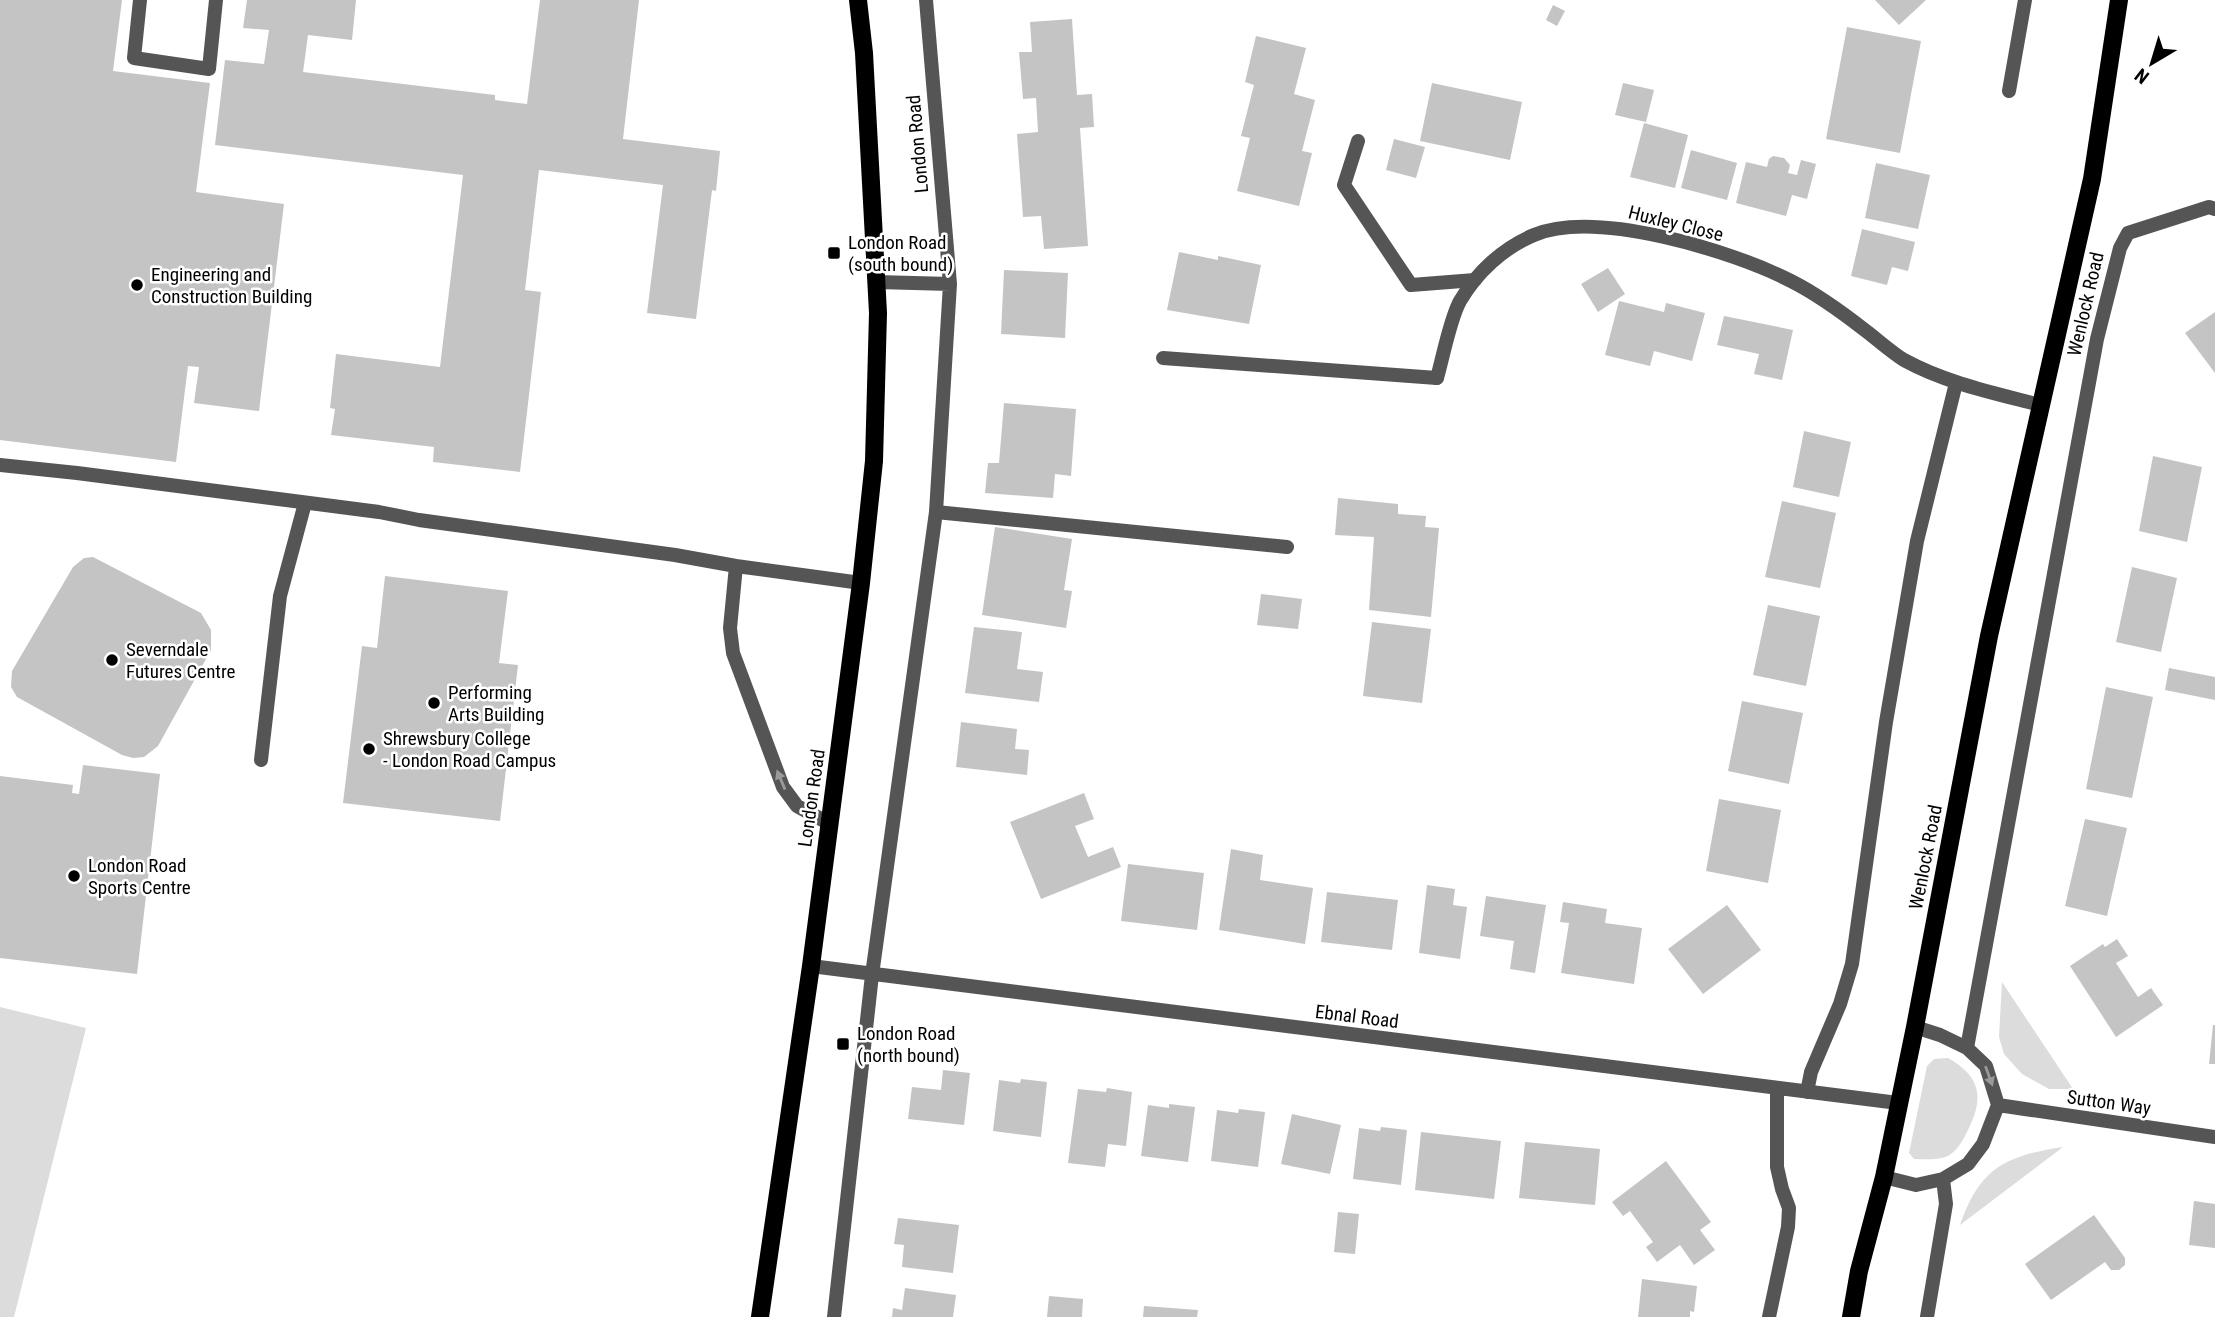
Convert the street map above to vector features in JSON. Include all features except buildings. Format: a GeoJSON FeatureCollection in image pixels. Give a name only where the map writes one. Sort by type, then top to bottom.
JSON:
{"type":"FeatureCollection","features":[{"type":"Feature","properties":{"kind":"main road","name":"London Road"},"geometry":{"type":"LineString","coordinates":[[760,1317],[811,967],[861,583],[874,461],[877,282],[864,53],[858,0]]}},
{"type":"Feature","properties":{"kind":"main road","name":"Wenlock Road"},"geometry":{"type":"LineString","coordinates":[[1851,1317],[1859,1271],[1884,1177],[1915,1027],[1989,636],[2092,180],[2119,0]]}},
{"type":"Feature","properties":{"kind":"street"},"geometry":{"type":"LineString","coordinates":[[140,0],[134,58],[209,69],[216,0]]}},
{"type":"Feature","properties":{"kind":"street","name":"London Road"},"geometry":{"type":"LineString","coordinates":[[834,1317],[872,975],[936,512],[950,284],[926,0]]}},
{"type":"Feature","properties":{"kind":"street"},"geometry":{"type":"LineString","coordinates":[[2009,91],[2025,0]]}},
{"type":"Feature","properties":{"kind":"street"},"geometry":{"type":"LineString","coordinates":[[1358,141],[1345,185],[1411,285],[1475,280]]}},
{"type":"Feature","properties":{"kind":"street","name":"Wenlock Road"},"geometry":{"type":"LineString","coordinates":[[1966,1048],[2097,339],[2120,248],[2127,233],[2209,208],[2215,209]]}},
{"type":"Feature","properties":{"kind":"street","name":"Huxley Close"},"geometry":{"type":"LineString","coordinates":[[1163,358],[1437,378],[1458,304],[1475,280],[1501,253],[1535,234],[1573,228],[1612,227],[1659,236],[1752,264],[1791,281],[1854,322],[1903,359],[1956,383]]}},
{"type":"Feature","properties":{"kind":"street"},"geometry":{"type":"LineString","coordinates":[[877,282],[950,284]]}},
{"type":"Feature","properties":{"kind":"street"},"geometry":{"type":"LineString","coordinates":[[1807,1092],[1811,1072],[1840,1004],[1852,964],[1886,722],[1917,541],[1956,383],[2040,405]]}},
{"type":"Feature","properties":{"kind":"street"},"geometry":{"type":"LineString","coordinates":[[0,465],[77,472],[305,503],[861,583]]}},
{"type":"Feature","properties":{"kind":"street"},"geometry":{"type":"LineString","coordinates":[[261,760],[280,596],[305,503]]}},
{"type":"Feature","properties":{"kind":"street"},"geometry":{"type":"LineString","coordinates":[[936,512],[1287,547]]}},
{"type":"Feature","properties":{"kind":"street"},"geometry":{"type":"LineString","coordinates":[[736,566],[730,628],[733,653],[783,787],[797,806],[830,824]]}},
{"type":"Feature","properties":{"kind":"street","name":"Ebnal Road"},"geometry":{"type":"LineString","coordinates":[[811,967],[1898,1103]]}},
{"type":"Feature","properties":{"kind":"street"},"geometry":{"type":"LineString","coordinates":[[1884,1177],[1916,1185],[1943,1179],[1968,1164],[1983,1144],[1998,1105],[1986,1066],[1966,1048],[1940,1035],[1915,1027]]}},
{"type":"Feature","properties":{"kind":"street"},"geometry":{"type":"LineString","coordinates":[[1769,1317],[1789,1208],[1777,1167],[1777,1088]]}},
{"type":"Feature","properties":{"kind":"street","name":"Sutton Way"},"geometry":{"type":"LineString","coordinates":[[1998,1105],[2215,1137]]}},
{"type":"Feature","properties":{"kind":"street"},"geometry":{"type":"LineString","coordinates":[[1927,1317],[1946,1204],[1943,1179]]}},
{"type":"Feature","properties":{"kind":"shaded area"},"geometry":{"type":"Polygon","coordinates":[[[2002,982],[2073,1089],[2049,1089],[2022,1074],[2004,1054],[1999,1037],[2002,982]]]}},
{"type":"Feature","properties":{"kind":"shaded area"},"geometry":{"type":"Polygon","coordinates":[[[0,1007],[86,1028],[14,1317],[0,1317],[0,1007]]]}},
{"type":"Feature","properties":{"kind":"shaded area"},"geometry":{"type":"Polygon","coordinates":[[[1948,1058],[1969,1074],[1974,1083],[1977,1102],[1971,1124],[1953,1153],[1939,1159],[1914,1159],[1909,1153],[1927,1066],[1934,1059],[1948,1058]]]}},
{"type":"Feature","properties":{"kind":"shaded area"},"geometry":{"type":"Polygon","coordinates":[[[2063,1147],[1960,1225],[1976,1190],[1997,1168],[2025,1155],[2063,1147]]]}},
{"type":"Feature","properties":{"kind":"place","name":"London Road (south bound)"},"geometry":{"type":"Point","coordinates":[834,253]}},
{"type":"Feature","properties":{"kind":"place","name":"Engineering and Construction Building"},"geometry":{"type":"Point","coordinates":[137,285]}},
{"type":"Feature","properties":{"kind":"place","name":"Severndale Futures Centre"},"geometry":{"type":"Point","coordinates":[112,660]}},
{"type":"Feature","properties":{"kind":"place","name":"Performing Arts Building"},"geometry":{"type":"Point","coordinates":[434,703]}},
{"type":"Feature","properties":{"kind":"place","name":"Shrewsbury College - London Road Campus"},"geometry":{"type":"Point","coordinates":[369,749]}},
{"type":"Feature","properties":{"kind":"place","name":"London Road Sports Centre"},"geometry":{"type":"Point","coordinates":[74,876]}},
{"type":"Feature","properties":{"kind":"place","name":"London Road (north bound)"},"geometry":{"type":"Point","coordinates":[843,1044]}}]}
